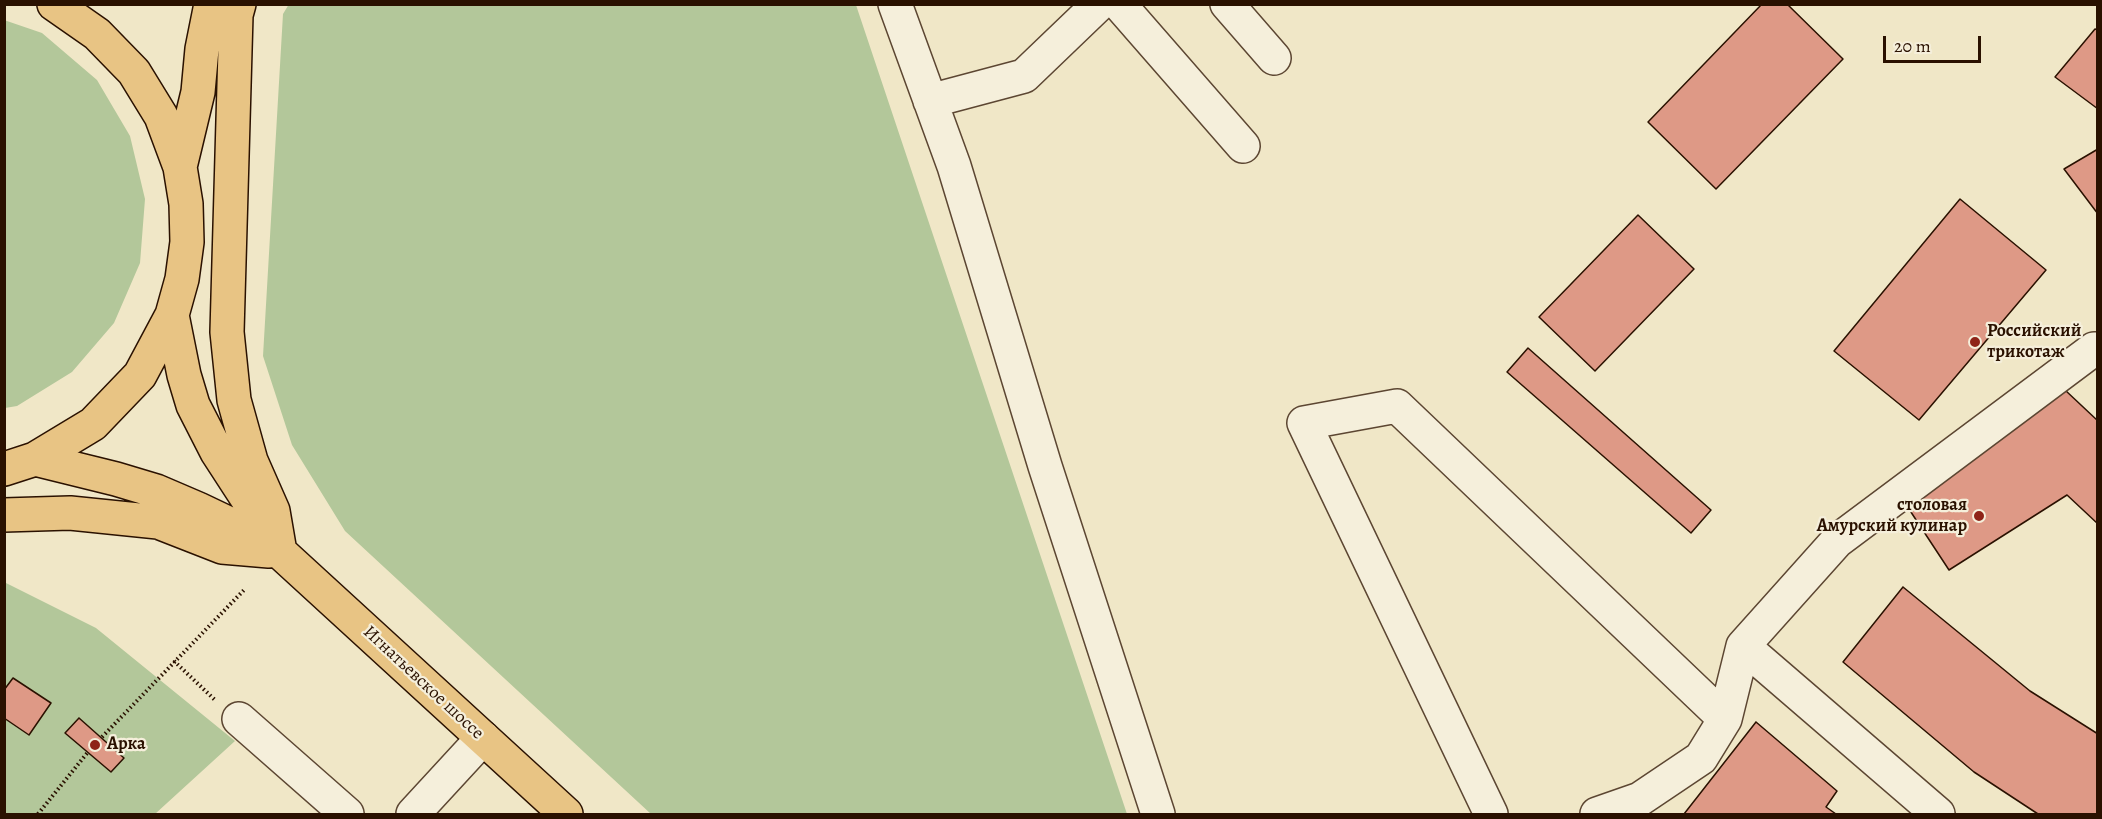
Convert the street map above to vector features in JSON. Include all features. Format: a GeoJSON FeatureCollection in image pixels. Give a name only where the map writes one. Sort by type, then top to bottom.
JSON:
{"type":"FeatureCollection","features":[{"type":"Feature","properties":{"kind":"main road"},"geometry":{"type":"LineString","coordinates":[[4,469],[35,459],[93,424],[140,375],[172,315],[182,279],[187,242],[186,204],[180,167],[161,116],[134,72],[97,34],[54,4]]}},
{"type":"Feature","properties":{"kind":"main road"},"geometry":{"type":"LineString","coordinates":[[180,167],[198,92],[202,49],[212,4]]}},
{"type":"Feature","properties":{"kind":"main road"},"geometry":{"type":"LineString","coordinates":[[239,4],[236,15],[227,332],[234,400],[251,461],[273,512],[280,552]]}},
{"type":"Feature","properties":{"kind":"main road"},"geometry":{"type":"LineString","coordinates":[[172,315],[183,375],[204,429],[280,552]]}},
{"type":"Feature","properties":{"kind":"main road"},"geometry":{"type":"LineString","coordinates":[[35,459],[96,473],[156,491],[198,508],[280,552]]}},
{"type":"Feature","properties":{"kind":"main road"},"geometry":{"type":"LineString","coordinates":[[4,515],[70,513],[158,522],[222,547],[280,552]]}},
{"type":"Feature","properties":{"kind":"main road","name":"Игнатьевское шоссе"},"geometry":{"type":"LineString","coordinates":[[280,552],[566,814]]}},
{"type":"Feature","properties":{"kind":"lane"},"geometry":{"type":"LineString","coordinates":[[895,4],[954,166],[1045,466],[1158,814]]}},
{"type":"Feature","properties":{"kind":"lane"},"geometry":{"type":"LineString","coordinates":[[930,101],[1024,76],[1099,4]]}},
{"type":"Feature","properties":{"kind":"lane"},"geometry":{"type":"LineString","coordinates":[[1119,4],[1243,146]]}},
{"type":"Feature","properties":{"kind":"lane"},"geometry":{"type":"LineString","coordinates":[[1227,4],[1274,58]]}},
{"type":"Feature","properties":{"kind":"lane"},"geometry":{"type":"LineString","coordinates":[[1597,814],[1643,807],[1701,758],[1725,719],[1743,646],[1837,541],[2097,349]]}},
{"type":"Feature","properties":{"kind":"lane"},"geometry":{"type":"LineString","coordinates":[[1491,814],[1304,423],[1397,406],[1725,719]]}},
{"type":"Feature","properties":{"kind":"lane"},"geometry":{"type":"LineString","coordinates":[[1743,646],[1938,814]]}},
{"type":"Feature","properties":{"kind":"lane"},"geometry":{"type":"LineString","coordinates":[[228,710],[347,814]]}},
{"type":"Feature","properties":{"kind":"lane"},"geometry":{"type":"LineString","coordinates":[[413,814],[483,738]]}},
{"type":"Feature","properties":{"kind":"path"},"geometry":{"type":"LineString","coordinates":[[102,737],[244,590]]}},
{"type":"Feature","properties":{"kind":"path"},"geometry":{"type":"LineString","coordinates":[[174,661],[228,710]]}},
{"type":"Feature","properties":{"kind":"path"},"geometry":{"type":"LineString","coordinates":[[4,747],[4,754]]}},
{"type":"Feature","properties":{"kind":"path"},"geometry":{"type":"LineString","coordinates":[[38,814],[88,752]]}},
{"type":"Feature","properties":{"kind":"green space"},"geometry":{"type":"Polygon","coordinates":[[[289,4],[856,5],[1127,814],[651,814],[345,531],[292,445],[263,356],[283,14],[289,4]]]}},
{"type":"Feature","properties":{"kind":"green space"},"geometry":{"type":"Polygon","coordinates":[[[4,20],[42,33],[97,80],[130,136],[145,199],[140,263],[114,323],[72,372],[17,406],[5,408],[4,20]]]}},
{"type":"Feature","properties":{"kind":"green space"},"geometry":{"type":"Polygon","coordinates":[[[4,582],[96,628],[235,741],[155,814],[5,814],[4,582]]]}},
{"type":"Feature","properties":{"kind":"building"},"geometry":{"type":"Polygon","coordinates":[[[1762,4],[1787,4],[1843,59],[1716,189],[1648,122],[1762,4]]]}},
{"type":"Feature","properties":{"kind":"building"},"geometry":{"type":"Polygon","coordinates":[[[2095,29],[2098,30],[2098,109],[2055,77],[2095,29]]]}},
{"type":"Feature","properties":{"kind":"building"},"geometry":{"type":"Polygon","coordinates":[[[2098,149],[2098,214],[2064,169],[2098,149]]]}},
{"type":"Feature","properties":{"kind":"building"},"geometry":{"type":"Polygon","coordinates":[[[1960,199],[2046,270],[1919,420],[1834,351],[1960,199]]]}},
{"type":"Feature","properties":{"kind":"building"},"geometry":{"type":"Polygon","coordinates":[[[1638,215],[1694,269],[1595,371],[1539,317],[1638,215]]]}},
{"type":"Feature","properties":{"kind":"building"},"geometry":{"type":"Polygon","coordinates":[[[1528,348],[1711,510],[1691,533],[1507,372],[1528,348]]]}},
{"type":"Feature","properties":{"kind":"building"},"geometry":{"type":"Polygon","coordinates":[[[2065,390],[2098,421],[2098,524],[2067,495],[1949,570],[1905,503],[2065,390]]]}},
{"type":"Feature","properties":{"kind":"building"},"geometry":{"type":"Polygon","coordinates":[[[1903,587],[2030,691],[2098,734],[2098,814],[2038,814],[1974,772],[1843,662],[1903,587]]]}},
{"type":"Feature","properties":{"kind":"building"},"geometry":{"type":"Polygon","coordinates":[[[13,678],[51,703],[29,735],[4,718],[4,690],[13,678]]]}},
{"type":"Feature","properties":{"kind":"building","name":"Арка"},"geometry":{"type":"Polygon","coordinates":[[[79,718],[124,758],[111,772],[65,733],[79,718]]]}},
{"type":"Feature","properties":{"kind":"building"},"geometry":{"type":"Polygon","coordinates":[[[1756,722],[1837,791],[1826,807],[1836,814],[1684,814],[1756,722]]]}},
{"type":"Feature","properties":{"kind":"place","name":"Российский трикотаж"},"geometry":{"type":"Point","coordinates":[1975,342]}},
{"type":"Feature","properties":{"kind":"place","name":"столовая Амурский кулинар"},"geometry":{"type":"Point","coordinates":[1979,516]}},
{"type":"Feature","properties":{"kind":"place","name":"Арка"},"geometry":{"type":"Point","coordinates":[95,745]}}]}
